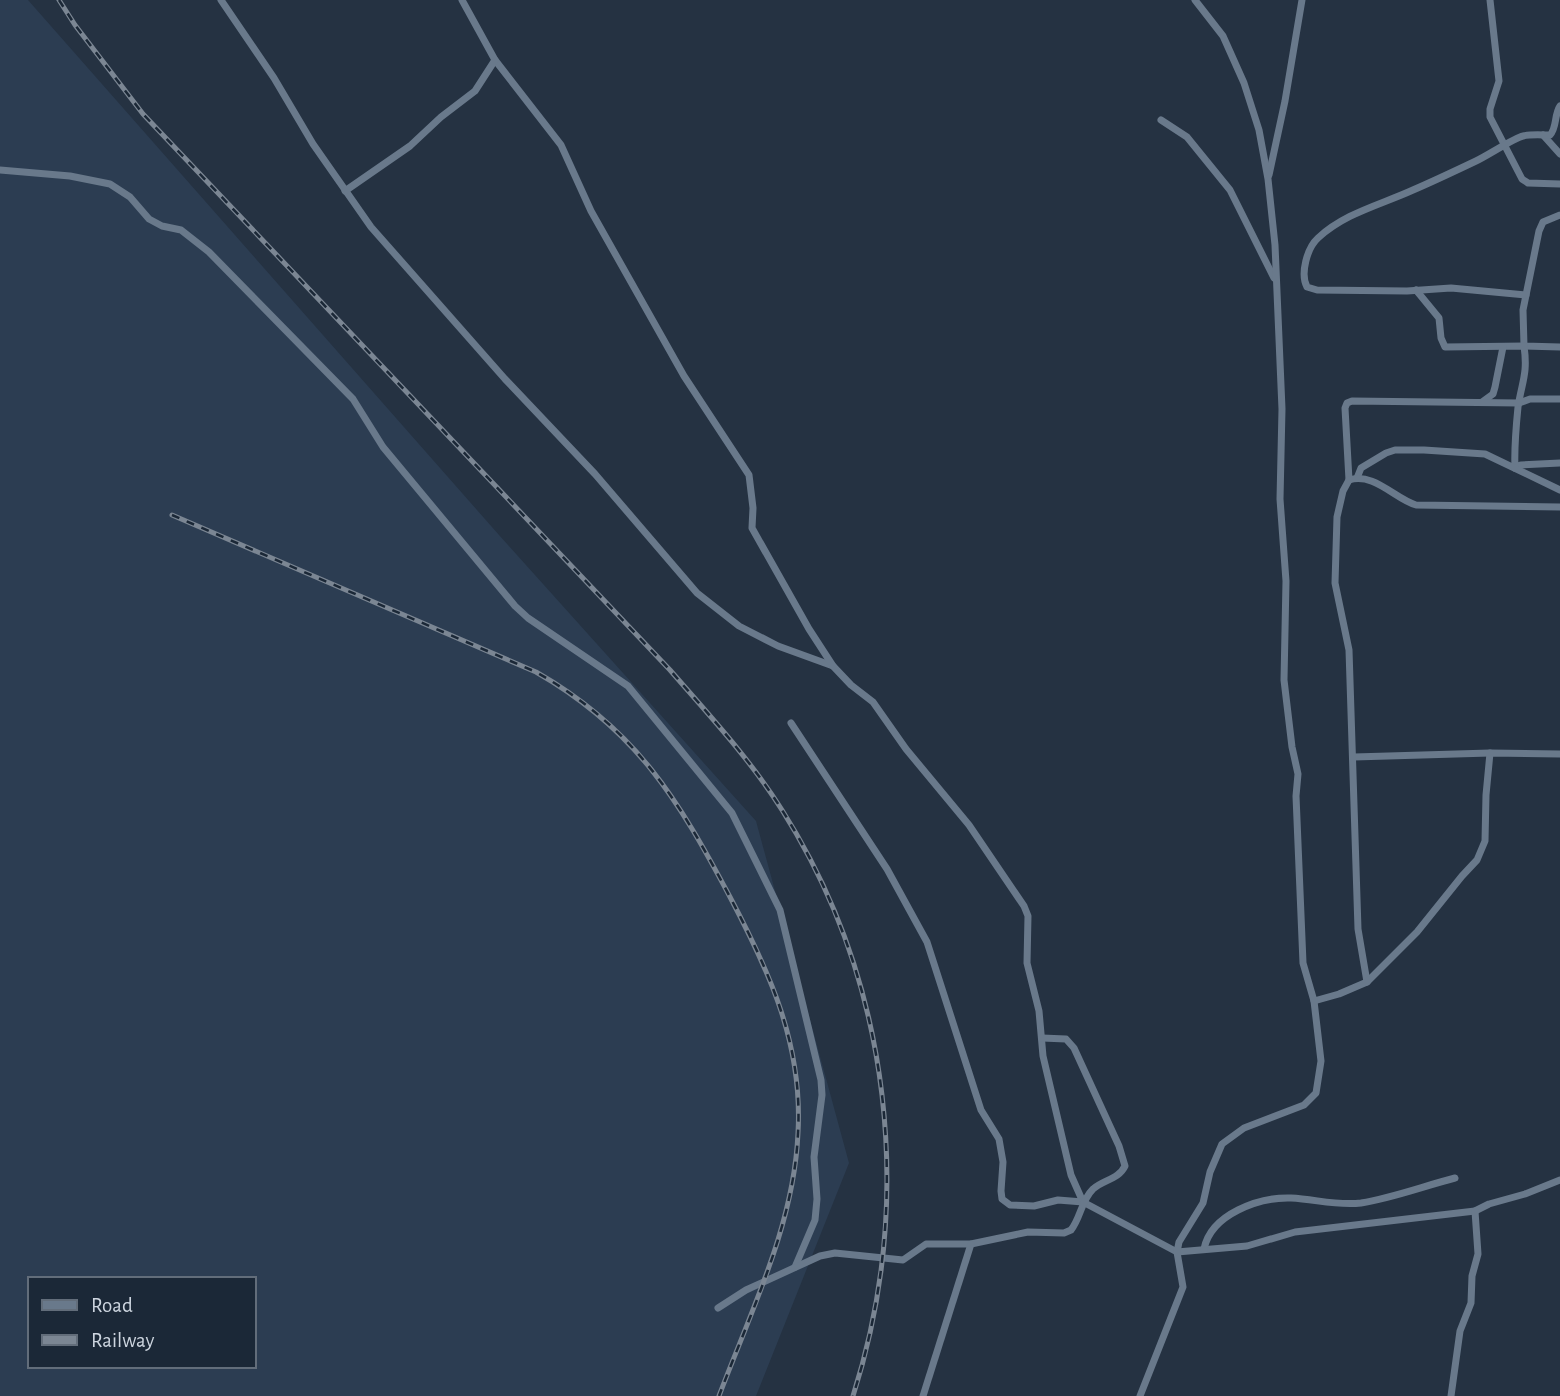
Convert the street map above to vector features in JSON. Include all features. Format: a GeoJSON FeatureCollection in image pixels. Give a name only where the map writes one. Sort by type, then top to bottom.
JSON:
{"type":"FeatureCollection","features":[{"type":"Feature","properties":{"kind":"street"},"geometry":{"type":"LineString","coordinates":[[220,0],[274,78],[313,145],[371,227],[505,379],[595,474],[697,593],[739,626],[778,646],[834,666]]}},
{"type":"Feature","properties":{"kind":"street"},"geometry":{"type":"LineString","coordinates":[[462,0],[495,60],[561,145],[592,211],[684,376],[749,475],[752,528],[757,541],[809,629],[834,666],[851,685],[873,702],[906,749],[969,825],[1017,892],[1028,916],[1027,963],[1039,1011],[1043,1056],[1071,1175],[1083,1202]]}},
{"type":"Feature","properties":{"kind":"street"},"geometry":{"type":"LineString","coordinates":[[1140,1396],[1183,1287],[1177,1251],[1203,1203],[1210,1172],[1222,1144],[1244,1128],[1304,1105],[1316,1093],[1321,1061],[1314,1000],[1303,963],[1296,796],[1298,774],[1284,680],[1286,581],[1280,499],[1282,409],[1268,179],[1259,130],[1244,83],[1223,36],[1195,0]]}},
{"type":"Feature","properties":{"kind":"street"},"geometry":{"type":"LineString","coordinates":[[1268,179],[1285,101],[1302,0]]}},
{"type":"Feature","properties":{"kind":"street"},"geometry":{"type":"LineString","coordinates":[[1490,0],[1499,81],[1490,117],[1522,179],[1528,183],[1560,184]]}},
{"type":"Feature","properties":{"kind":"street"},"geometry":{"type":"LineString","coordinates":[[345,191],[410,146],[441,117],[475,91],[495,60]]}},
{"type":"Feature","properties":{"kind":"street"},"geometry":{"type":"LineString","coordinates":[[1526,295],[1451,288],[1317,290],[1307,287],[1304,282],[1307,256],[1318,238],[1357,211],[1413,190],[1524,136],[1550,135],[1560,106]]}},
{"type":"Feature","properties":{"kind":"street"},"geometry":{"type":"LineString","coordinates":[[1161,120],[1187,137],[1230,190],[1276,281]]}},
{"type":"Feature","properties":{"kind":"street"},"geometry":{"type":"LineString","coordinates":[[1543,135],[1560,154]]}},
{"type":"Feature","properties":{"kind":"street"},"geometry":{"type":"LineString","coordinates":[[0,170],[70,176],[110,184],[130,197],[149,219],[162,226],[181,230],[209,252],[353,399],[383,447],[515,606],[528,618],[628,686],[732,813],[780,910],[821,1080],[814,1157],[817,1199],[815,1220],[795,1267]]}},
{"type":"Feature","properties":{"kind":"street"},"geometry":{"type":"LineString","coordinates":[[1515,468],[1514,448],[1519,403],[1526,376],[1522,322],[1526,295],[1539,231],[1543,222],[1560,215]]}},
{"type":"Feature","properties":{"kind":"street"},"geometry":{"type":"LineString","coordinates":[[1416,290],[1439,318],[1445,347],[1560,346]]}},
{"type":"Feature","properties":{"kind":"street"},"geometry":{"type":"LineString","coordinates":[[1482,402],[1493,394],[1503,346]]}},
{"type":"Feature","properties":{"kind":"street"},"geometry":{"type":"LineString","coordinates":[[1353,479],[1345,408],[1347,403],[1359,400],[1519,403],[1530,399],[1560,399]]}},
{"type":"Feature","properties":{"kind":"street"},"geometry":{"type":"LineString","coordinates":[[1367,982],[1358,929],[1349,650],[1335,583],[1337,517],[1343,491],[1361,468],[1395,450],[1485,454],[1560,490]]}},
{"type":"Feature","properties":{"kind":"street"},"geometry":{"type":"LineString","coordinates":[[1515,468],[1521,465],[1560,463]]}},
{"type":"Feature","properties":{"kind":"street"},"geometry":{"type":"LineString","coordinates":[[1353,479],[1394,492],[1416,505],[1560,507]]}},
{"type":"Feature","properties":{"kind":"street"},"geometry":{"type":"LineString","coordinates":[[791,723],[887,869],[927,942],[981,1110],[999,1139],[1003,1162],[1000,1191],[1002,1199],[1010,1205],[1034,1206],[1058,1200],[1083,1202],[1177,1251],[1247,1246],[1295,1232],[1475,1210],[1560,1180]]}},
{"type":"Feature","properties":{"kind":"street"},"geometry":{"type":"LineString","coordinates":[[1314,1000],[1339,994],[1367,982],[1417,932],[1477,860],[1485,841],[1490,753]]}},
{"type":"Feature","properties":{"kind":"street"},"geometry":{"type":"LineString","coordinates":[[1354,757],[1560,754]]}},
{"type":"Feature","properties":{"kind":"street"},"geometry":{"type":"LineString","coordinates":[[718,1308],[746,1290],[820,1256],[835,1253],[903,1260],[926,1244],[971,1244],[1028,1232],[1064,1233],[1071,1230],[1083,1202],[1093,1189],[1123,1170],[1124,1158],[1087,1071],[1070,1042],[1060,1038],[1042,1038]]}},
{"type":"Feature","properties":{"kind":"street"},"geometry":{"type":"LineString","coordinates":[[1204,1249],[1206,1238],[1217,1224],[1231,1214],[1254,1205],[1285,1198],[1340,1205],[1362,1203],[1455,1178]]}},
{"type":"Feature","properties":{"kind":"street"},"geometry":{"type":"LineString","coordinates":[[1451,1396],[1460,1331],[1471,1303],[1472,1276],[1478,1254],[1475,1210]]}},
{"type":"Feature","properties":{"kind":"street"},"geometry":{"type":"LineString","coordinates":[[923,1396],[971,1244]]}},
{"type":"Feature","properties":{"kind":"shaded area"},"geometry":{"type":"Polygon","coordinates":[[[0,0],[28,0],[499,535],[756,821],[849,1163],[756,1396],[0,1396],[0,0]]]}},
{"type":"Feature","properties":{"kind":"railway"},"geometry":{"type":"LineString","coordinates":[[59,0],[143,114],[670,670],[743,755],[782,810],[819,877],[848,948],[869,1020],[882,1095],[887,1171],[884,1247],[872,1322],[853,1396]]}},
{"type":"Feature","properties":{"kind":"railway"},"geometry":{"type":"LineString","coordinates":[[172,515],[536,672],[571,694],[628,742],[651,769],[692,829],[745,925],[781,1010],[795,1070],[798,1101],[795,1167],[780,1234],[719,1396]]}}]}
